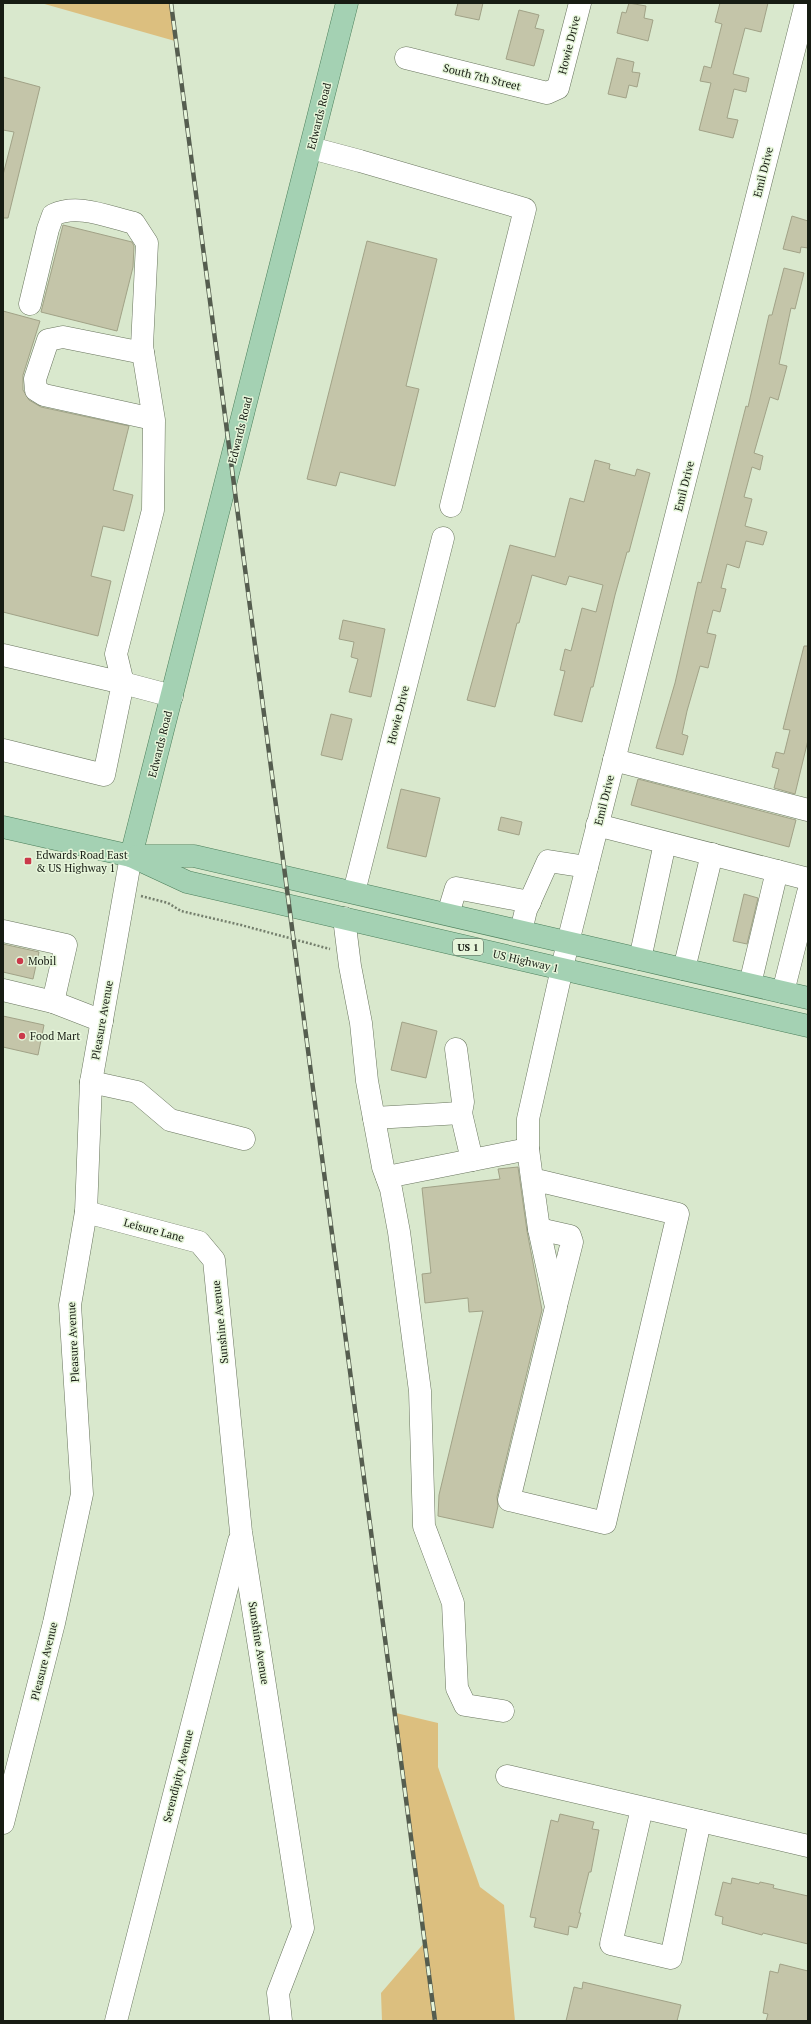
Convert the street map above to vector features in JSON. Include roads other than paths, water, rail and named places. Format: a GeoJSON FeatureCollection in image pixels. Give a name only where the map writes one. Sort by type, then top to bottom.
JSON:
{"type":"FeatureCollection","features":[{"type":"Feature","properties":{"kind":"main road","name":"Edwards Road"},"geometry":{"type":"LineString","coordinates":[[132,856],[347,3]]}},
{"type":"Feature","properties":{"kind":"main road","name":"US Highway 1"},"geometry":{"type":"LineString","coordinates":[[3,827],[132,856],[187,882],[808,1026]]}},
{"type":"Feature","properties":{"kind":"main road","name":"US Highway 1"},"geometry":{"type":"LineString","coordinates":[[132,856],[194,856],[808,998]]}},
{"type":"Feature","properties":{"kind":"street","name":"Howie Drive"},"geometry":{"type":"LineString","coordinates":[[558,88],[580,3]]}},
{"type":"Feature","properties":{"kind":"street","name":"Emil Drive"},"geometry":{"type":"LineString","coordinates":[[556,1307],[539,1229],[528,1149],[528,1119],[561,969],[806,3]]}},
{"type":"Feature","properties":{"kind":"street","name":"South 7th Street"},"geometry":{"type":"LineString","coordinates":[[406,58],[547,92],[558,88]]}},
{"type":"Feature","properties":{"kind":"street"},"geometry":{"type":"LineString","coordinates":[[311,148],[525,209],[451,506]]}},
{"type":"Feature","properties":{"kind":"street"},"geometry":{"type":"LineString","coordinates":[[3,750],[104,775],[123,683],[116,654],[153,510],[154,419],[143,353],[147,243],[134,223],[79,210],[64,210],[53,215],[48,229],[30,304]]}},
{"type":"Feature","properties":{"kind":"street"},"geometry":{"type":"LineString","coordinates":[[143,353],[63,337],[48,340],[35,379],[36,390],[44,395],[154,419]]}},
{"type":"Feature","properties":{"kind":"street","name":"Howie Drive"},"geometry":{"type":"LineString","coordinates":[[354,892],[443,538]]}},
{"type":"Feature","properties":{"kind":"street"},"geometry":{"type":"LineString","coordinates":[[3,655],[172,696]]}},
{"type":"Feature","properties":{"kind":"street"},"geometry":{"type":"LineString","coordinates":[[614,760],[808,810]]}},
{"type":"Feature","properties":{"kind":"street"},"geometry":{"type":"LineString","coordinates":[[597,825],[808,879]]}},
{"type":"Feature","properties":{"kind":"street"},"geometry":{"type":"LineString","coordinates":[[640,959],[665,843]]}},
{"type":"Feature","properties":{"kind":"street"},"geometry":{"type":"LineString","coordinates":[[684,969],[712,854]]}},
{"type":"Feature","properties":{"kind":"street","name":"Pleasure Avenue"},"geometry":{"type":"LineString","coordinates":[[3,1823],[54,1623],[82,1494],[70,1305],[86,1212],[91,1082],[132,856]]}},
{"type":"Feature","properties":{"kind":"street"},"geometry":{"type":"LineString","coordinates":[[521,932],[530,902],[548,862],[587,867]]}},
{"type":"Feature","properties":{"kind":"street"},"geometry":{"type":"LineString","coordinates":[[750,984],[777,871]]}},
{"type":"Feature","properties":{"kind":"street"},"geometry":{"type":"LineString","coordinates":[[448,914],[456,888],[530,902]]}},
{"type":"Feature","properties":{"kind":"street"},"geometry":{"type":"LineString","coordinates":[[783,992],[808,893]]}},
{"type":"Feature","properties":{"kind":"street"},"geometry":{"type":"LineString","coordinates":[[344,918],[348,954],[361,1023],[367,1081],[383,1167],[387,1177],[399,1232],[420,1391],[424,1526],[453,1604],[457,1688],[465,1705],[503,1711]]}},
{"type":"Feature","properties":{"kind":"street"},"geometry":{"type":"LineString","coordinates":[[3,931],[66,945],[53,1002]]}},
{"type":"Feature","properties":{"kind":"street"},"geometry":{"type":"LineString","coordinates":[[3,990],[53,1002],[102,1021]]}},
{"type":"Feature","properties":{"kind":"street"},"geometry":{"type":"LineString","coordinates":[[456,1049],[463,1102],[462,1113],[472,1160]]}},
{"type":"Feature","properties":{"kind":"street"},"geometry":{"type":"LineString","coordinates":[[91,1082],[137,1092],[170,1120],[244,1139]]}},
{"type":"Feature","properties":{"kind":"street"},"geometry":{"type":"LineString","coordinates":[[374,1118],[462,1113]]}},
{"type":"Feature","properties":{"kind":"street"},"geometry":{"type":"LineString","coordinates":[[387,1177],[528,1149]]}},
{"type":"Feature","properties":{"kind":"street"},"geometry":{"type":"LineString","coordinates":[[532,1179],[678,1214],[605,1523],[509,1500],[572,1242],[570,1236],[539,1229]]}},
{"type":"Feature","properties":{"kind":"street","name":"Leisure Lane"},"geometry":{"type":"LineString","coordinates":[[86,1212],[199,1242],[214,1260]]}},
{"type":"Feature","properties":{"kind":"street","name":"Sunshine Avenue"},"geometry":{"type":"LineString","coordinates":[[214,1260],[241,1532],[303,1928],[278,1993],[281,2021]]}},
{"type":"Feature","properties":{"kind":"street","name":"Serendipity Avenue"},"geometry":{"type":"LineString","coordinates":[[116,2021],[241,1532]]}},
{"type":"Feature","properties":{"kind":"street"},"geometry":{"type":"LineString","coordinates":[[507,1776],[808,1846]]}},
{"type":"Feature","properties":{"kind":"street"},"geometry":{"type":"LineString","coordinates":[[642,1808],[611,1944],[671,1958],[700,1821]]}},
{"type":"Feature","properties":{"kind":"railway"},"geometry":{"type":"LineString","coordinates":[[171,3],[435,2021]]}},
{"type":"Feature","properties":{"kind":"place","name":"Edwards Road East & US Highway 1"},"geometry":{"type":"Point","coordinates":[28,861]}},
{"type":"Feature","properties":{"kind":"place","name":"Mobil"},"geometry":{"type":"Point","coordinates":[20,961]}},
{"type":"Feature","properties":{"kind":"place","name":"Food Mart"},"geometry":{"type":"Point","coordinates":[22,1036]}}]}
